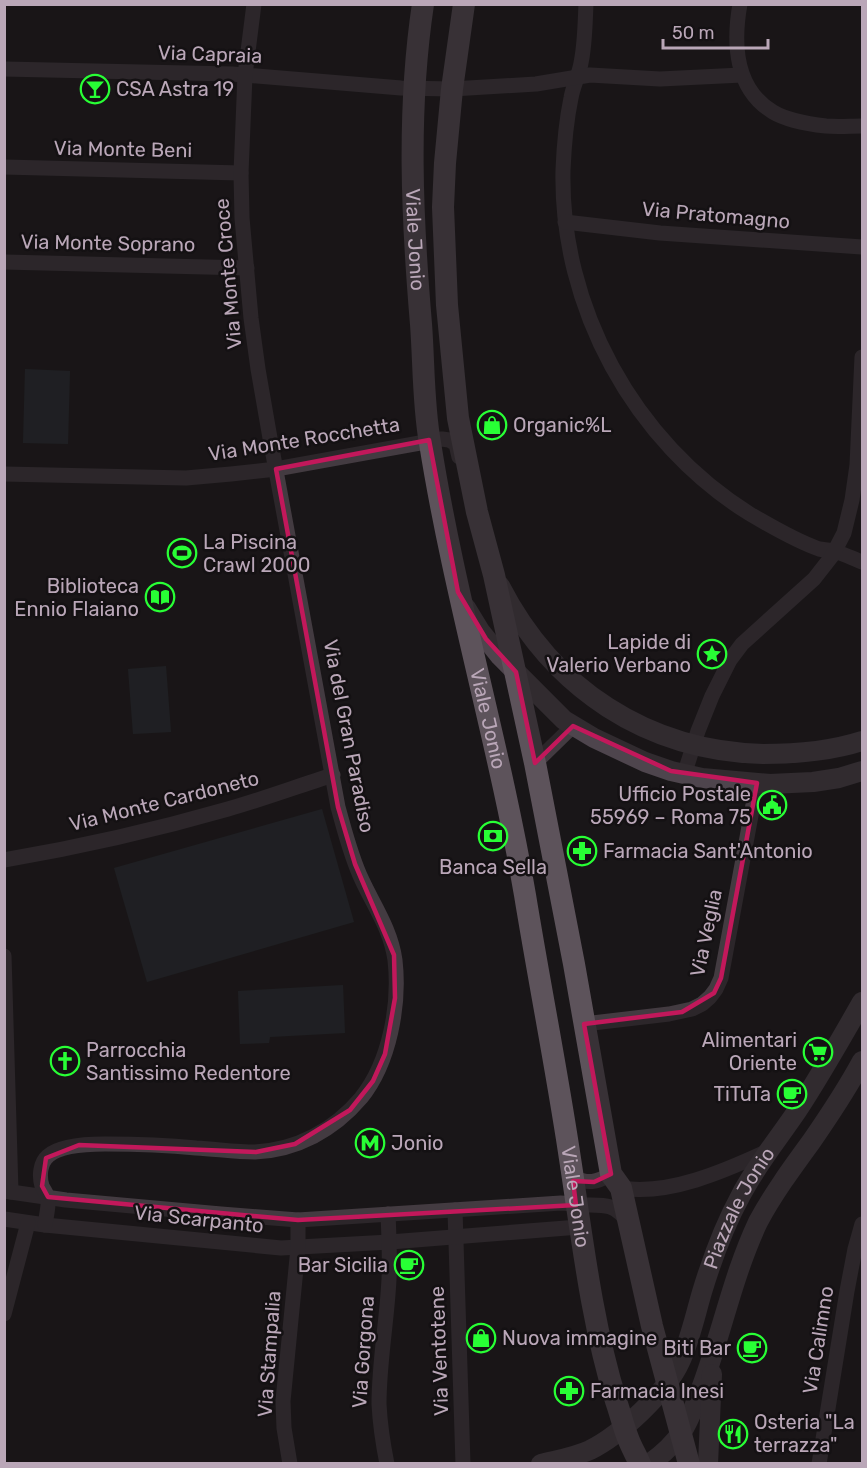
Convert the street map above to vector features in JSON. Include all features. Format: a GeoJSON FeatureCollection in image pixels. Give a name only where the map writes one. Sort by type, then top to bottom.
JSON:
{"type":"FeatureCollection","features":[{"type":"Feature","properties":{"kind":"main road","name":"Viale Jonio"},"geometry":{"type":"LineString","coordinates":[[423,4],[413,88],[412,151],[415,247],[429,440],[458,592],[492,733],[520,868],[599,1337],[624,1426]]}},
{"type":"Feature","properties":{"kind":"main road","name":"Viale Jonio"},"geometry":{"type":"LineString","coordinates":[[464,4],[452,89],[443,207],[447,305],[459,418],[470,481],[494,575],[535,763],[616,1181],[668,1382]]}},
{"type":"Feature","properties":{"kind":"main road"},"geometry":{"type":"LineString","coordinates":[[494,575],[527,630],[554,663],[579,687],[612,711],[641,726],[693,745],[727,752],[779,754],[826,749],[862,741]]}},
{"type":"Feature","properties":{"kind":"main road"},"geometry":{"type":"LineString","coordinates":[[458,592],[467,611],[486,639],[558,714],[573,726],[632,756],[684,775],[756,783],[813,782],[862,771]]}},
{"type":"Feature","properties":{"kind":"main road"},"geometry":{"type":"LineString","coordinates":[[770,1150],[820,1074],[862,1002]]}},
{"type":"Feature","properties":{"kind":"main road","name":"Piazzale Jonio"},"geometry":{"type":"LineString","coordinates":[[649,1464],[670,1447],[682,1433],[690,1418],[713,1356],[728,1301],[745,1252],[764,1211],[824,1123],[862,1061]]}},
{"type":"Feature","properties":{"kind":"main road","name":"Piazzale Jonio"},"geometry":{"type":"LineString","coordinates":[[541,1464],[588,1451],[604,1442],[641,1413],[668,1382],[685,1350],[710,1266],[726,1223],[751,1178],[770,1150]]}},
{"type":"Feature","properties":{"kind":"main road","name":"Piazzale Jonio"},"geometry":{"type":"LineString","coordinates":[[708,1464],[713,1356]]}},
{"type":"Feature","properties":{"kind":"main road"},"geometry":{"type":"LineString","coordinates":[[668,1382],[690,1464]]}},
{"type":"Feature","properties":{"kind":"main road"},"geometry":{"type":"LineString","coordinates":[[624,1426],[640,1464]]}},
{"type":"Feature","properties":{"kind":"street","name":"Via Monte Croce"},"geometry":{"type":"LineString","coordinates":[[254,4],[245,75],[241,173],[242,218],[258,369],[276,469]]}},
{"type":"Feature","properties":{"kind":"street"},"geometry":{"type":"LineString","coordinates":[[586,4],[582,55],[578,78],[571,98],[563,174],[566,222],[575,274],[598,340],[634,403],[661,438],[709,484],[748,512],[782,531],[818,548],[835,551],[862,562]]}},
{"type":"Feature","properties":{"kind":"street"},"geometry":{"type":"LineString","coordinates":[[740,4],[737,50],[742,75],[763,105],[775,113],[797,121],[818,125],[862,126]]}},
{"type":"Feature","properties":{"kind":"street","name":"Via Capraia"},"geometry":{"type":"LineString","coordinates":[[4,69],[245,75],[452,89],[536,84],[590,75],[660,79],[742,75]]}},
{"type":"Feature","properties":{"kind":"street","name":"Via Monte Beni"},"geometry":{"type":"LineString","coordinates":[[4,167],[241,173]]}},
{"type":"Feature","properties":{"kind":"street","name":"Via Pratomagno"},"geometry":{"type":"LineString","coordinates":[[566,222],[660,233],[862,247]]}},
{"type":"Feature","properties":{"kind":"street","name":"Via Monte Soprano"},"geometry":{"type":"LineString","coordinates":[[4,262],[246,268]]}},
{"type":"Feature","properties":{"kind":"street"},"geometry":{"type":"LineString","coordinates":[[684,775],[709,704],[722,675],[737,650],[814,579],[835,551],[847,525],[859,446],[862,357]]}},
{"type":"Feature","properties":{"kind":"street"},"geometry":{"type":"LineString","coordinates":[[429,440],[442,439],[453,441],[456,444],[461,463],[470,481]]}},
{"type":"Feature","properties":{"kind":"street","name":"Via Monte Rocchetta"},"geometry":{"type":"LineString","coordinates":[[4,474],[186,478],[276,469],[429,440]]}},
{"type":"Feature","properties":{"kind":"street","name":"Via del Gran Paradiso"},"geometry":{"type":"LineString","coordinates":[[45,1225],[48,1197],[41,1181],[42,1167],[46,1158],[54,1152],[88,1144],[178,1147],[234,1152],[285,1148],[310,1138],[332,1125],[350,1110],[366,1092],[378,1072],[387,1044],[395,998],[395,963],[392,945],[350,850],[339,807],[276,469]]}},
{"type":"Feature","properties":{"kind":"street"},"geometry":{"type":"LineString","coordinates":[[535,763],[573,726]]}},
{"type":"Feature","properties":{"kind":"street","name":"Via Monte Cardoneto"},"geometry":{"type":"LineString","coordinates":[[4,860],[173,823],[230,808],[333,775]]}},
{"type":"Feature","properties":{"kind":"street","name":"Via Veglia"},"geometry":{"type":"LineString","coordinates":[[584,1024],[682,1012],[702,1004],[714,993],[721,978],[756,783]]}},
{"type":"Feature","properties":{"kind":"street"},"geometry":{"type":"LineString","coordinates":[[4,956],[8,1191]]}},
{"type":"Feature","properties":{"kind":"street","name":"Piazzale Jonio"},"geometry":{"type":"LineString","coordinates":[[573,1177],[591,1182],[616,1181],[649,1190],[719,1173],[770,1150]]}},
{"type":"Feature","properties":{"kind":"street","name":"Via Scarpanto"},"geometry":{"type":"LineString","coordinates":[[8,1191],[48,1197],[298,1220],[561,1203],[578,1216]]}},
{"type":"Feature","properties":{"kind":"street"},"geometry":{"type":"LineString","coordinates":[[578,1216],[598,1204],[608,1205],[620,1212],[628,1223]]}},
{"type":"Feature","properties":{"kind":"street","name":"Via Ventotene"},"geometry":{"type":"LineString","coordinates":[[455,1210],[463,1464]]}},
{"type":"Feature","properties":{"kind":"street"},"geometry":{"type":"LineString","coordinates":[[388,1214],[390,1242]]}},
{"type":"Feature","properties":{"kind":"street","name":"Via Scarpanto"},"geometry":{"type":"LineString","coordinates":[[4,1219],[266,1247],[298,1248],[456,1237],[578,1216]]}},
{"type":"Feature","properties":{"kind":"street","name":"Via Stampalia"},"geometry":{"type":"LineString","coordinates":[[290,1464],[283,1408],[298,1248],[298,1220]]}},
{"type":"Feature","properties":{"kind":"street"},"geometry":{"type":"LineString","coordinates":[[4,1314],[28,1223]]}},
{"type":"Feature","properties":{"kind":"street","name":"Via Calimno"},"geometry":{"type":"LineString","coordinates":[[819,1464],[847,1291],[862,1224]]}},
{"type":"Feature","properties":{"kind":"street","name":"Via Gorgona"},"geometry":{"type":"LineString","coordinates":[[387,1464],[381,1431],[379,1395],[390,1242]]}},
{"type":"Feature","properties":{"kind":"highlighted area"},"geometry":{"type":"Polygon","coordinates":[[[429,440],[458,592],[486,639],[516,672],[535,763],[573,726],[671,771],[757,783],[721,978],[714,993],[682,1012],[584,1024],[611,1174],[594,1182],[573,1181],[576,1205],[298,1220],[66,1200],[48,1197],[42,1186],[46,1158],[79,1145],[256,1152],[295,1144],[350,1110],[373,1081],[385,1054],[395,998],[394,955],[355,864],[338,807],[276,469],[429,440]]]}},
{"type":"Feature","properties":{"kind":"shaded area"},"geometry":{"type":"Polygon","coordinates":[[[25,369],[70,371],[68,444],[23,443],[25,369]]]}},
{"type":"Feature","properties":{"kind":"shaded area"},"geometry":{"type":"Polygon","coordinates":[[[166,666],[171,732],[133,734],[128,669],[166,666]]]}},
{"type":"Feature","properties":{"kind":"shaded area"},"geometry":{"type":"Polygon","coordinates":[[[322,809],[354,922],[147,982],[114,868],[322,809]]]}},
{"type":"Feature","properties":{"kind":"shaded area"},"geometry":{"type":"Polygon","coordinates":[[[343,985],[345,1033],[270,1037],[269,1043],[240,1044],[238,991],[343,985]]]}},
{"type":"Feature","properties":{"kind":"place","name":"CSA Astra 19"},"geometry":{"type":"Point","coordinates":[95,89]}},
{"type":"Feature","properties":{"kind":"place","name":"Organic%L"},"geometry":{"type":"Point","coordinates":[492,425]}},
{"type":"Feature","properties":{"kind":"place","name":"La Piscina Crawl 2000"},"geometry":{"type":"Point","coordinates":[182,553]}},
{"type":"Feature","properties":{"kind":"place","name":"Biblioteca Ennio Flaiano"},"geometry":{"type":"Point","coordinates":[160,597]}},
{"type":"Feature","properties":{"kind":"place","name":"Lapide di Valerio Verbano"},"geometry":{"type":"Point","coordinates":[712,654]}},
{"type":"Feature","properties":{"kind":"place","name":"Ufficio Postale 55969 – Roma 75"},"geometry":{"type":"Point","coordinates":[772,805]}},
{"type":"Feature","properties":{"kind":"place","name":"Banca Sella"},"geometry":{"type":"Point","coordinates":[493,836]}},
{"type":"Feature","properties":{"kind":"place","name":"Farmacia Sant'Antonio"},"geometry":{"type":"Point","coordinates":[582,851]}},
{"type":"Feature","properties":{"kind":"place","name":"Alimentari Oriente"},"geometry":{"type":"Point","coordinates":[818,1052]}},
{"type":"Feature","properties":{"kind":"place","name":"Parrocchia Santissimo Redentore"},"geometry":{"type":"Point","coordinates":[65,1061]}},
{"type":"Feature","properties":{"kind":"place","name":"TiTuTa"},"geometry":{"type":"Point","coordinates":[792,1094]}},
{"type":"Feature","properties":{"kind":"place","name":"Jonio"},"geometry":{"type":"Point","coordinates":[370,1143]}},
{"type":"Feature","properties":{"kind":"place","name":"Bar Sicilia"},"geometry":{"type":"Point","coordinates":[409,1265]}},
{"type":"Feature","properties":{"kind":"place","name":"Nuova immagine"},"geometry":{"type":"Point","coordinates":[481,1338]}},
{"type":"Feature","properties":{"kind":"place","name":"Biti Bar"},"geometry":{"type":"Point","coordinates":[752,1348]}},
{"type":"Feature","properties":{"kind":"place","name":"Farmacia Inesi"},"geometry":{"type":"Point","coordinates":[569,1391]}},
{"type":"Feature","properties":{"kind":"place","name":"Osteria \"La terrazza\""},"geometry":{"type":"Point","coordinates":[733,1434]}}]}
